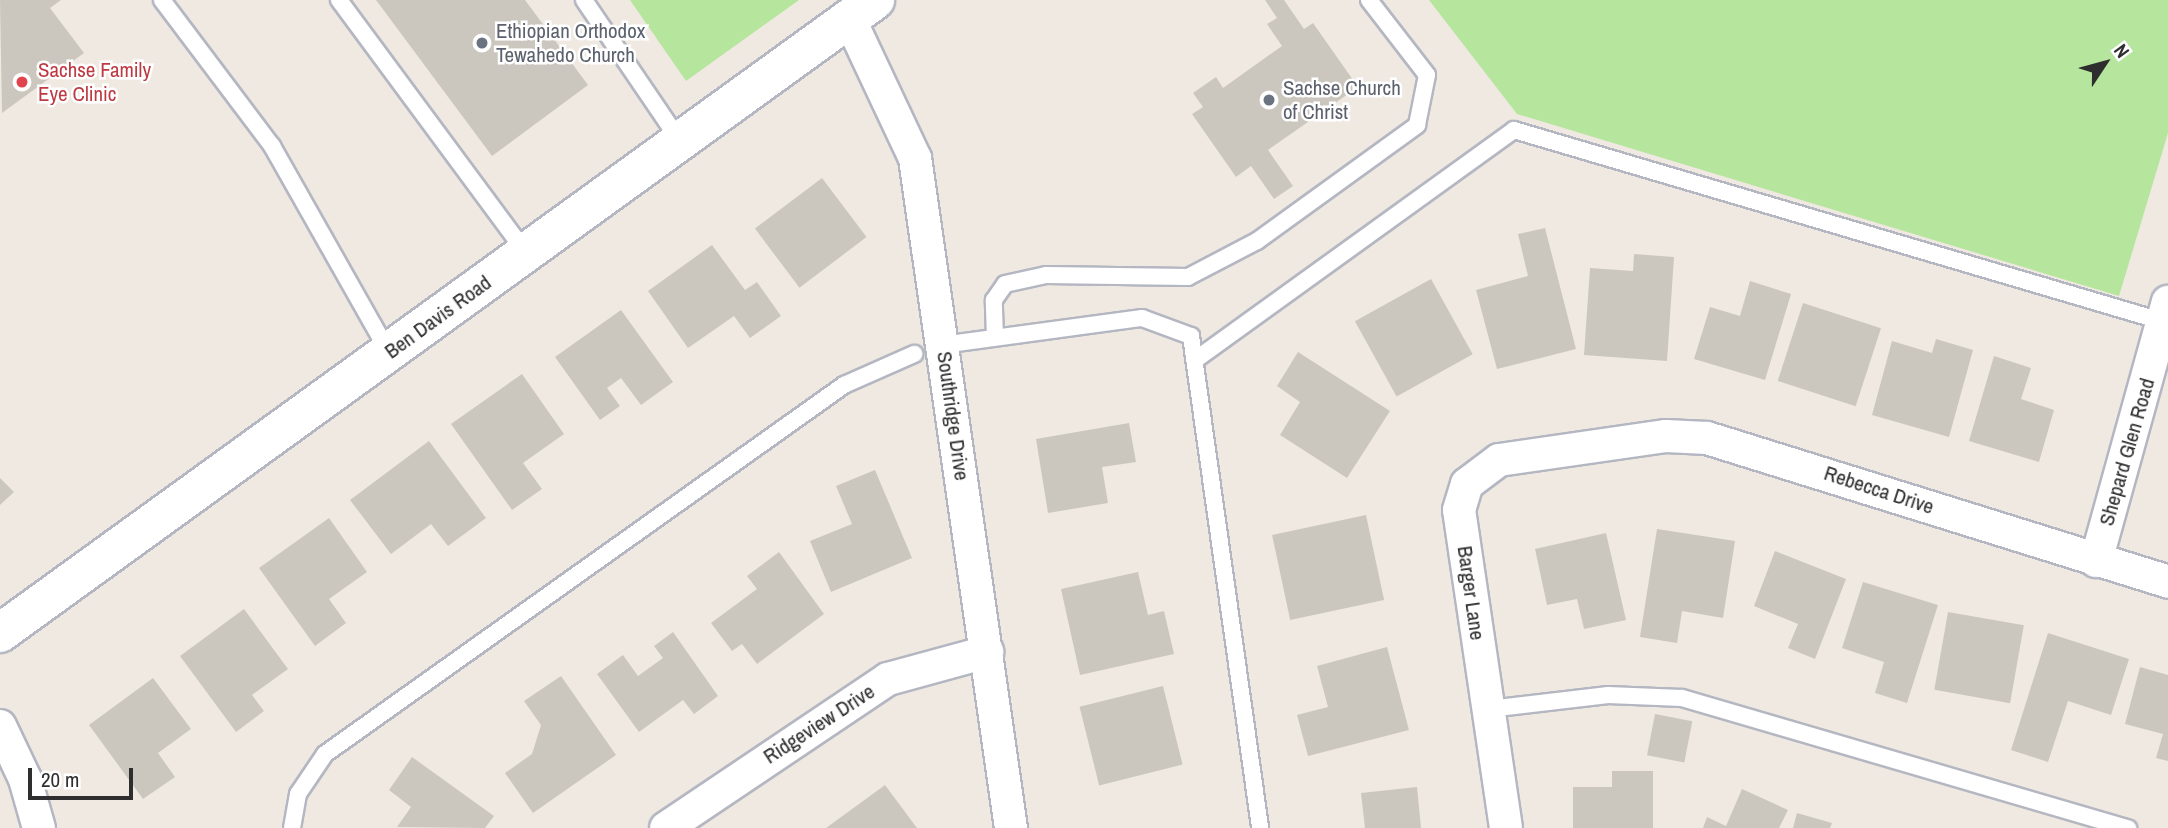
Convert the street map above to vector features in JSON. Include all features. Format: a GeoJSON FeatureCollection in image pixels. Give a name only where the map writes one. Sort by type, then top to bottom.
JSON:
{"type":"FeatureCollection","features":[{"type":"Feature","properties":{"kind":"street","name":"Ben Davis Road"},"geometry":{"type":"LineString","coordinates":[[0,633],[862,9]]}},
{"type":"Feature","properties":{"kind":"street","name":"Southridge Drive"},"geometry":{"type":"LineString","coordinates":[[862,9],[915,158],[928,350],[988,652],[1011,828]]}},
{"type":"Feature","properties":{"kind":"street","name":"Shepard Glen Road"},"geometry":{"type":"LineString","coordinates":[[2096,561],[2166,316]]}},
{"type":"Feature","properties":{"kind":"street","name":"Rebecca Drive"},"geometry":{"type":"LineString","coordinates":[[1585,446],[1666,436],[1707,438],[2168,582]]}},
{"type":"Feature","properties":{"kind":"street","name":"Barger Lane"},"geometry":{"type":"LineString","coordinates":[[1506,828],[1459,510],[1467,484],[1499,460],[1585,446]]}},
{"type":"Feature","properties":{"kind":"street","name":"Ridgeview Drive"},"geometry":{"type":"LineString","coordinates":[[666,828],[888,679],[988,652]]}},
{"type":"Feature","properties":{"kind":"street"},"geometry":{"type":"LineString","coordinates":[[0,726],[25,779],[39,828]]}},
{"type":"Feature","properties":{"kind":"lane"},"geometry":{"type":"LineString","coordinates":[[162,0],[272,146],[389,353]]}},
{"type":"Feature","properties":{"kind":"lane"},"geometry":{"type":"LineString","coordinates":[[339,0],[526,253]]}},
{"type":"Feature","properties":{"kind":"lane"},"geometry":{"type":"LineString","coordinates":[[584,0],[680,141]]}},
{"type":"Feature","properties":{"kind":"lane"},"geometry":{"type":"LineString","coordinates":[[995,337],[994,300],[1005,284],[1046,275],[1188,277],[1257,241],[1417,125],[1427,75],[1369,0]]}},
{"type":"Feature","properties":{"kind":"lane"},"geometry":{"type":"LineString","coordinates":[[1195,360],[1514,130],[2166,316]]}},
{"type":"Feature","properties":{"kind":"lane"},"geometry":{"type":"LineString","coordinates":[[292,828],[299,794],[326,754],[844,384],[928,350],[995,337],[1142,318],[1191,336],[1260,828]]}},
{"type":"Feature","properties":{"kind":"lane"},"geometry":{"type":"LineString","coordinates":[[1489,709],[1608,695],[1682,698],[2128,828]]}},
{"type":"Feature","properties":{"kind":"green space"},"geometry":{"type":"Polygon","coordinates":[[[630,0],[799,0],[686,81],[630,0]]]}},
{"type":"Feature","properties":{"kind":"green space"},"geometry":{"type":"Polygon","coordinates":[[[1429,0],[2168,0],[2168,133],[2119,296],[1517,114],[1429,0]]]}},
{"type":"Feature","properties":{"kind":"building","name":"Sachse Family Eye Clinic"},"geometry":{"type":"Polygon","coordinates":[[[0,0],[61,0],[50,8],[84,53],[2,113],[0,0]]]}},
{"type":"Feature","properties":{"kind":"building","name":"Ethiopian Orthodox Tewahedo Church"},"geometry":{"type":"Polygon","coordinates":[[[376,0],[525,0],[588,85],[492,156],[376,0]]]}},
{"type":"Feature","properties":{"kind":"building","name":"Sachse Church of Christ"},"geometry":{"type":"Polygon","coordinates":[[[1265,0],[1284,0],[1304,29],[1313,23],[1358,87],[1268,150],[1293,186],[1274,199],[1251,166],[1236,177],[1192,114],[1203,107],[1193,93],[1216,77],[1223,88],[1282,46],[1267,24],[1277,18],[1265,0]]]}},
{"type":"Feature","properties":{"kind":"building"},"geometry":{"type":"Polygon","coordinates":[[[822,178],[867,237],[799,288],[755,229],[822,178]]]}},
{"type":"Feature","properties":{"kind":"building"},"geometry":{"type":"Polygon","coordinates":[[[1545,228],[1576,349],[1497,369],[1476,290],[1528,276],[1518,234],[1545,228]]]}},
{"type":"Feature","properties":{"kind":"building"},"geometry":{"type":"Polygon","coordinates":[[[712,245],[745,290],[757,282],[781,316],[750,338],[734,316],[688,348],[648,291],[712,245]]]}},
{"type":"Feature","properties":{"kind":"building"},"geometry":{"type":"Polygon","coordinates":[[[1634,254],[1674,257],[1667,361],[1584,355],[1590,268],[1633,271],[1634,254]]]}},
{"type":"Feature","properties":{"kind":"building"},"geometry":{"type":"Polygon","coordinates":[[[1431,279],[1473,354],[1397,396],[1355,321],[1431,279]]]}},
{"type":"Feature","properties":{"kind":"building"},"geometry":{"type":"Polygon","coordinates":[[[1750,281],[1791,294],[1765,380],[1694,359],[1710,307],[1740,316],[1750,281]]]}},
{"type":"Feature","properties":{"kind":"building"},"geometry":{"type":"Polygon","coordinates":[[[1803,303],[1881,328],[1856,406],[1778,381],[1803,303]]]}},
{"type":"Feature","properties":{"kind":"building"},"geometry":{"type":"Polygon","coordinates":[[[621,310],[673,382],[641,405],[621,378],[607,388],[620,406],[600,420],[555,357],[621,310]]]}},
{"type":"Feature","properties":{"kind":"building"},"geometry":{"type":"Polygon","coordinates":[[[1936,339],[1973,350],[1949,437],[1872,415],[1892,341],[1932,353],[1936,339]]]}},
{"type":"Feature","properties":{"kind":"building"},"geometry":{"type":"Polygon","coordinates":[[[1298,352],[1390,411],[1347,478],[1280,435],[1300,402],[1277,386],[1298,352]]]}},
{"type":"Feature","properties":{"kind":"building"},"geometry":{"type":"Polygon","coordinates":[[[1994,356],[2031,368],[2021,399],[2054,410],[2039,462],[1969,441],[1994,356]]]}},
{"type":"Feature","properties":{"kind":"building"},"geometry":{"type":"Polygon","coordinates":[[[522,374],[564,434],[523,463],[542,489],[512,510],[451,424],[522,374]]]}},
{"type":"Feature","properties":{"kind":"building"},"geometry":{"type":"Polygon","coordinates":[[[1129,423],[1136,462],[1102,467],[1108,503],[1048,513],[1036,439],[1129,423]]]}},
{"type":"Feature","properties":{"kind":"building"},"geometry":{"type":"Polygon","coordinates":[[[429,441],[486,518],[448,546],[431,524],[391,554],[350,500],[429,441]]]}},
{"type":"Feature","properties":{"kind":"building"},"geometry":{"type":"Polygon","coordinates":[[[875,470],[912,558],[831,592],[810,541],[852,524],[836,486],[875,470]]]}},
{"type":"Feature","properties":{"kind":"building"},"geometry":{"type":"Polygon","coordinates":[[[0,478],[14,492],[0,505],[0,478]]]}},
{"type":"Feature","properties":{"kind":"building"},"geometry":{"type":"Polygon","coordinates":[[[1366,515],[1384,600],[1290,620],[1272,535],[1366,515]]]}},
{"type":"Feature","properties":{"kind":"building"},"geometry":{"type":"Polygon","coordinates":[[[329,518],[367,572],[329,599],[346,623],[315,646],[259,568],[329,518]]]}},
{"type":"Feature","properties":{"kind":"building"},"geometry":{"type":"Polygon","coordinates":[[[1657,529],[1735,541],[1723,618],[1682,611],[1677,643],[1640,637],[1657,529]]]}},
{"type":"Feature","properties":{"kind":"building"},"geometry":{"type":"Polygon","coordinates":[[[1606,533],[1626,620],[1584,629],[1577,599],[1547,605],[1535,549],[1606,533]]]}},
{"type":"Feature","properties":{"kind":"building"},"geometry":{"type":"Polygon","coordinates":[[[1775,551],[1846,579],[1815,659],[1788,648],[1798,624],[1754,606],[1775,551]]]}},
{"type":"Feature","properties":{"kind":"building"},"geometry":{"type":"Polygon","coordinates":[[[779,552],[824,614],[757,664],[742,644],[732,651],[711,623],[757,589],[747,576],[779,552]]]}},
{"type":"Feature","properties":{"kind":"building"},"geometry":{"type":"Polygon","coordinates":[[[1138,572],[1148,615],[1164,611],[1174,654],[1080,675],[1061,589],[1138,572]]]}},
{"type":"Feature","properties":{"kind":"building"},"geometry":{"type":"Polygon","coordinates":[[[1863,582],[1938,605],[1907,703],[1875,693],[1884,662],[1842,648],[1863,582]]]}},
{"type":"Feature","properties":{"kind":"building"},"geometry":{"type":"Polygon","coordinates":[[[244,609],[288,669],[252,695],[264,711],[236,732],[180,656],[244,609]]]}},
{"type":"Feature","properties":{"kind":"building"},"geometry":{"type":"Polygon","coordinates":[[[1948,612],[2024,625],[2010,703],[1934,690],[1948,612]]]}},
{"type":"Feature","properties":{"kind":"building"},"geometry":{"type":"Polygon","coordinates":[[[673,632],[718,696],[694,714],[683,700],[639,732],[597,674],[623,655],[638,676],[663,658],[654,646],[673,632]]]}},
{"type":"Feature","properties":{"kind":"building"},"geometry":{"type":"Polygon","coordinates":[[[2048,633],[2129,659],[2111,715],[2068,701],[2048,762],[2011,750],[2048,633]]]}},
{"type":"Feature","properties":{"kind":"building"},"geometry":{"type":"Polygon","coordinates":[[[1387,647],[1409,730],[1308,756],[1297,715],[1328,707],[1317,666],[1387,647]]]}},
{"type":"Feature","properties":{"kind":"building"},"geometry":{"type":"Polygon","coordinates":[[[2140,667],[2168,675],[2168,761],[2156,758],[2163,734],[2125,724],[2140,667]]]}},
{"type":"Feature","properties":{"kind":"building"},"geometry":{"type":"Polygon","coordinates":[[[561,676],[616,755],[533,813],[505,773],[532,754],[541,725],[524,701],[561,676]]]}},
{"type":"Feature","properties":{"kind":"building"},"geometry":{"type":"Polygon","coordinates":[[[153,678],[191,729],[158,753],[175,777],[143,799],[89,725],[153,678]]]}},
{"type":"Feature","properties":{"kind":"building"},"geometry":{"type":"Polygon","coordinates":[[[1163,686],[1183,765],[1099,785],[1080,707],[1163,686]]]}},
{"type":"Feature","properties":{"kind":"building"},"geometry":{"type":"Polygon","coordinates":[[[1655,714],[1692,721],[1684,762],[1647,755],[1655,714]]]}},
{"type":"Feature","properties":{"kind":"building"},"geometry":{"type":"Polygon","coordinates":[[[412,757],[494,816],[485,828],[397,827],[411,807],[389,790],[412,757]]]}},
{"type":"Feature","properties":{"kind":"building"},"geometry":{"type":"Polygon","coordinates":[[[1612,771],[1653,771],[1653,828],[1573,828],[1573,787],[1612,787],[1612,771]]]}},
{"type":"Feature","properties":{"kind":"building"},"geometry":{"type":"Polygon","coordinates":[[[885,785],[917,828],[826,828],[885,785]]]}},
{"type":"Feature","properties":{"kind":"building"},"geometry":{"type":"Polygon","coordinates":[[[1417,787],[1421,828],[1365,828],[1361,793],[1417,787]]]}},
{"type":"Feature","properties":{"kind":"building"},"geometry":{"type":"Polygon","coordinates":[[[1742,789],[1788,810],[1779,828],[1703,828],[1707,817],[1726,826],[1742,789]]]}},
{"type":"Feature","properties":{"kind":"building"},"geometry":{"type":"Polygon","coordinates":[[[1797,813],[1832,823],[1830,828],[1793,828],[1797,813]]]}},
{"type":"Feature","properties":{"kind":"place","name":"Ethiopian Orthodox Tewahedo Church"},"geometry":{"type":"Point","coordinates":[482,43]}},
{"type":"Feature","properties":{"kind":"place","name":"Sachse Family Eye Clinic"},"geometry":{"type":"Point","coordinates":[22,82]}},
{"type":"Feature","properties":{"kind":"place","name":"Sachse Church of Christ"},"geometry":{"type":"Point","coordinates":[1269,100]}}]}
